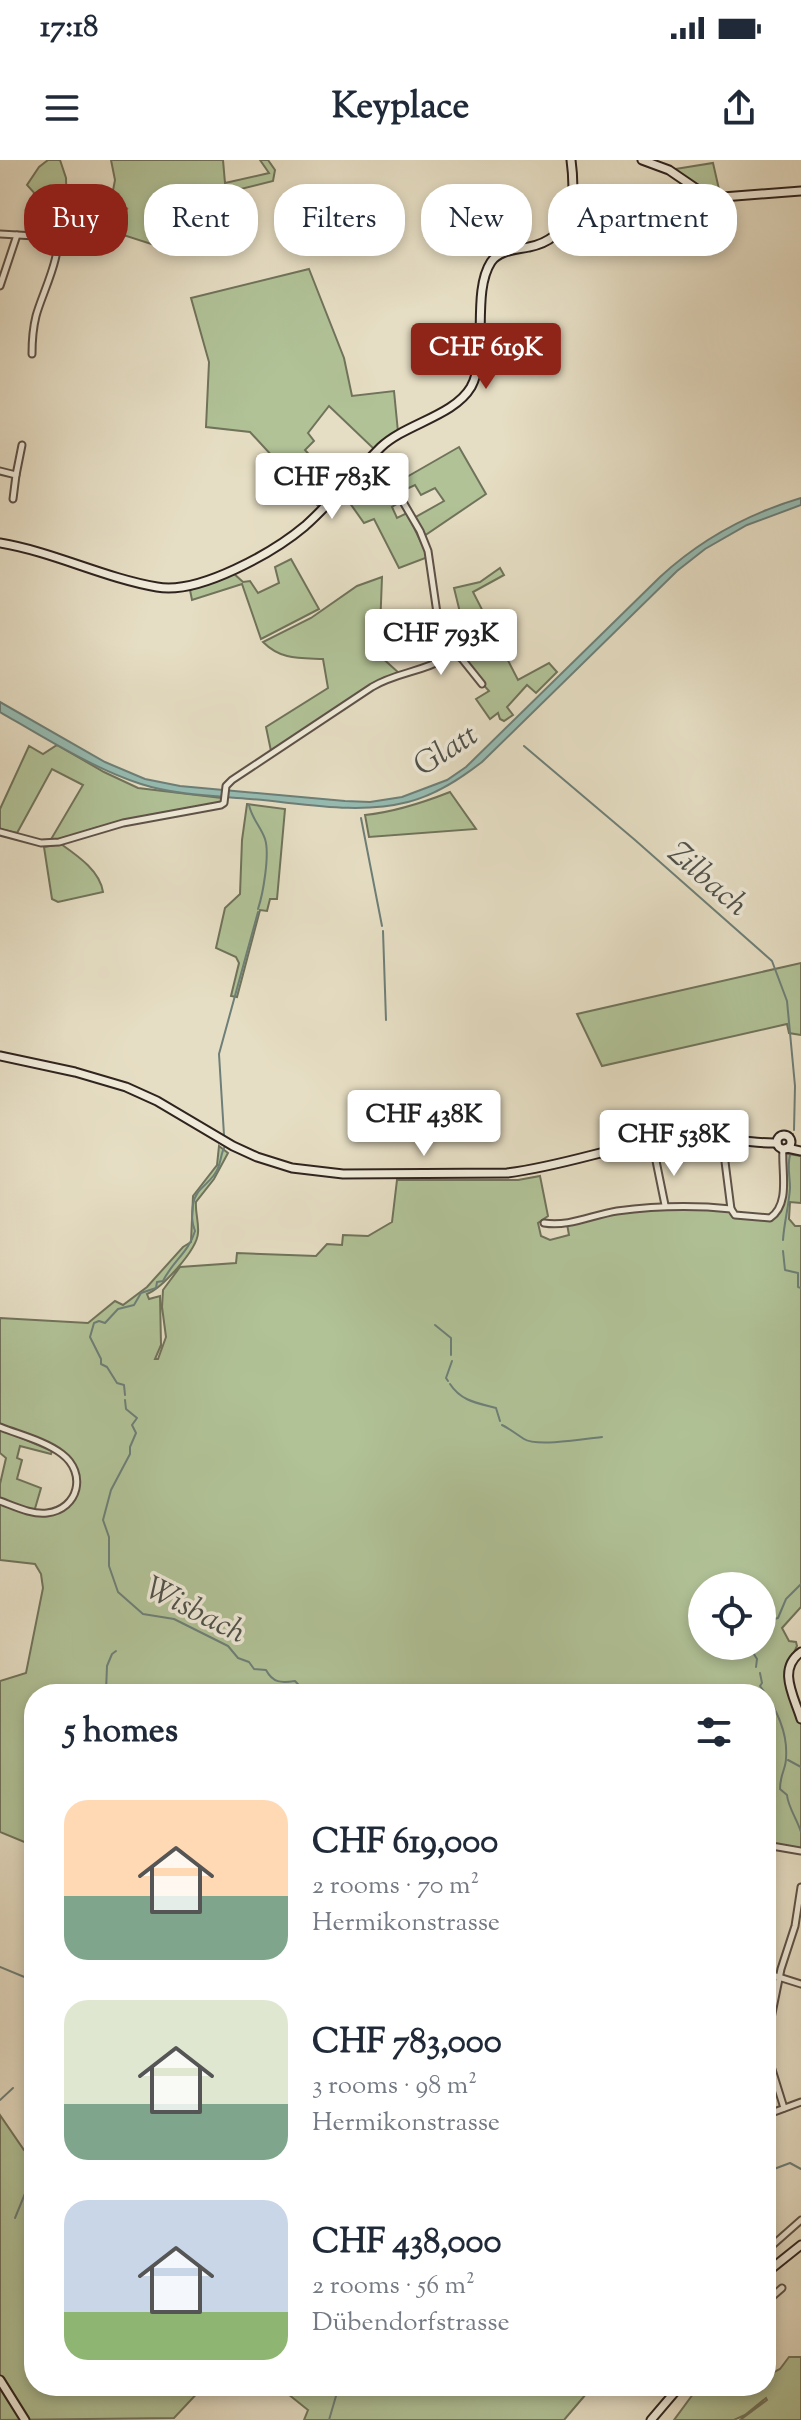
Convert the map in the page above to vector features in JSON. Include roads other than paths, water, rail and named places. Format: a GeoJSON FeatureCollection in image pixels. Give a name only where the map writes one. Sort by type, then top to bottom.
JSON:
{"type":"FeatureCollection","features":[{"type":"Feature","properties":{"kind":"street"},"geometry":{"type":"LineString","coordinates":[[0,543],[158,588],[194,586],[219,577],[292,535],[388,442],[454,404],[467,393],[477,369],[484,283],[489,266],[494,258],[503,253],[542,243],[562,226],[574,198],[571,160]]}},
{"type":"Feature","properties":{"kind":"street"},"geometry":{"type":"LineString","coordinates":[[642,160],[669,170],[705,197],[801,191]]}},
{"type":"Feature","properties":{"kind":"street"},"geometry":{"type":"LineString","coordinates":[[0,234],[35,236],[55,230],[59,243],[35,318],[32,354]]}},
{"type":"Feature","properties":{"kind":"street"},"geometry":{"type":"LineString","coordinates":[[1,283],[17,235]]}},
{"type":"Feature","properties":{"kind":"street"},"geometry":{"type":"LineString","coordinates":[[13,499],[22,445]]}},
{"type":"Feature","properties":{"kind":"street"},"geometry":{"type":"LineString","coordinates":[[0,832],[41,843],[59,842],[123,823],[221,805],[232,780],[378,683],[446,656],[447,648],[438,620],[426,545],[375,454]]}},
{"type":"Feature","properties":{"kind":"street"},"geometry":{"type":"LineString","coordinates":[[0,471],[16,475]]}},
{"type":"Feature","properties":{"kind":"street"},"geometry":{"type":"LineString","coordinates":[[447,648],[462,659],[482,684]]}},
{"type":"Feature","properties":{"kind":"street"},"geometry":{"type":"LineString","coordinates":[[0,1056],[126,1087],[271,1163],[343,1174],[507,1173],[694,1136],[801,1149]]}},
{"type":"Feature","properties":{"kind":"street"},"geometry":{"type":"LineString","coordinates":[[691,1150],[690,1144],[723,1146],[731,1209],[735,1215],[763,1219],[780,1210],[784,1145]]}},
{"type":"Feature","properties":{"kind":"street"},"geometry":{"type":"LineString","coordinates":[[655,1156],[665,1205]]}},
{"type":"Feature","properties":{"kind":"street"},"geometry":{"type":"LineString","coordinates":[[544,1223],[567,1224],[583,1217],[665,1205],[731,1209]]}},
{"type":"Feature","properties":{"kind":"street"},"geometry":{"type":"LineString","coordinates":[[0,1427],[63,1454],[74,1468],[78,1487],[70,1503],[44,1514],[0,1501]]}},
{"type":"Feature","properties":{"kind":"street"},"geometry":{"type":"LineString","coordinates":[[801,1652],[793,1659],[788,1672],[801,1719]]}},
{"type":"Feature","properties":{"kind":"street"},"geometry":{"type":"LineString","coordinates":[[776,1848],[801,1851]]}},
{"type":"Feature","properties":{"kind":"street"},"geometry":{"type":"LineString","coordinates":[[776,1988],[795,1926],[801,1887]]}},
{"type":"Feature","properties":{"kind":"street"},"geometry":{"type":"LineString","coordinates":[[776,1976],[801,1984]]}},
{"type":"Feature","properties":{"kind":"street"},"geometry":{"type":"LineString","coordinates":[[776,2082],[784,2108]]}},
{"type":"Feature","properties":{"kind":"street"},"geometry":{"type":"LineString","coordinates":[[776,2111],[801,2102]]}},
{"type":"Feature","properties":{"kind":"street"},"geometry":{"type":"LineString","coordinates":[[776,2242],[801,2220]]}},
{"type":"Feature","properties":{"kind":"street"},"geometry":{"type":"LineString","coordinates":[[776,2265],[801,2245]]}},
{"type":"Feature","properties":{"kind":"street"},"geometry":{"type":"LineString","coordinates":[[776,2293],[782,2288]]}},
{"type":"Feature","properties":{"kind":"street"},"geometry":{"type":"LineString","coordinates":[[0,2380],[25,2420]]}},
{"type":"Feature","properties":{"kind":"street"},"geometry":{"type":"LineString","coordinates":[[651,2420],[671,2396]]}},
{"type":"Feature","properties":{"kind":"water","name":"Glatt"},"geometry":{"type":"Polygon","coordinates":[[[801,498],[801,505],[747,525],[705,549],[677,571],[482,762],[447,786],[408,802],[369,808],[329,807],[167,791],[123,778],[87,761],[0,712],[0,702],[105,762],[145,779],[180,786],[345,801],[370,802],[402,797],[447,780],[466,767],[660,577],[692,551],[743,520],[801,498]]]}},
{"type":"Feature","properties":{"kind":"waterway","name":"Zilbach"},"geometry":{"type":"LineString","coordinates":[[524,746],[772,961],[787,1001],[795,1086],[794,1130]]}},
{"type":"Feature","properties":{"kind":"waterway","name":"Wisbach"},"geometry":{"type":"LineString","coordinates":[[249,805],[263,835],[267,854],[258,909]]}},
{"type":"Feature","properties":{"kind":"waterway"},"geometry":{"type":"LineString","coordinates":[[361,818],[382,926]]}},
{"type":"Feature","properties":{"kind":"waterway","name":"Wisbach"},"geometry":{"type":"LineString","coordinates":[[224,1135],[219,1054],[258,912]]}},
{"type":"Feature","properties":{"kind":"waterway"},"geometry":{"type":"LineString","coordinates":[[383,931],[386,1020]]}},
{"type":"Feature","properties":{"kind":"waterway","name":"Wisbach"},"geometry":{"type":"LineString","coordinates":[[125,1395],[124,1385],[117,1383],[107,1367],[101,1364],[90,1337],[94,1323],[105,1323],[118,1309],[134,1305],[141,1293],[156,1288],[157,1282],[163,1281],[192,1238],[195,1231],[192,1218],[194,1199],[215,1173],[224,1148]]}},
{"type":"Feature","properties":{"kind":"waterway","name":"Zilbach"},"geometry":{"type":"LineString","coordinates":[[783,1240],[790,1188],[790,1155]]}},
{"type":"Feature","properties":{"kind":"waterway","name":"Zilbach"},"geometry":{"type":"LineString","coordinates":[[783,1251],[785,1270],[798,1273],[798,1287],[801,1288]]}},
{"type":"Feature","properties":{"kind":"waterway"},"geometry":{"type":"LineString","coordinates":[[435,1325],[451,1338],[451,1355]]}},
{"type":"Feature","properties":{"kind":"waterway"},"geometry":{"type":"LineString","coordinates":[[448,1381],[446,1378],[452,1361]]}},
{"type":"Feature","properties":{"kind":"waterway"},"geometry":{"type":"LineString","coordinates":[[450,1384],[464,1398],[496,1408],[500,1421]]}},
{"type":"Feature","properties":{"kind":"waterway","name":"Wisbach"},"geometry":{"type":"LineString","coordinates":[[125,1400],[126,1409],[137,1418],[132,1425],[136,1433],[130,1454],[111,1490],[103,1520],[109,1537],[109,1566],[118,1592],[143,1614],[174,1619],[228,1646],[254,1669],[266,1670],[275,1680],[295,1681],[298,1684]]}},
{"type":"Feature","properties":{"kind":"waterway"},"geometry":{"type":"LineString","coordinates":[[502,1425],[530,1441],[561,1442],[602,1437]]}},
{"type":"Feature","properties":{"kind":"waterway","name":"Zilbach"},"geometry":{"type":"LineString","coordinates":[[776,1619],[786,1599],[801,1584]]}},
{"type":"Feature","properties":{"kind":"waterway"},"geometry":{"type":"LineString","coordinates":[[106,1684],[107,1666],[116,1651]]}},
{"type":"Feature","properties":{"kind":"waterway","name":"Zilbach"},"geometry":{"type":"LineString","coordinates":[[756,1667],[757,1660]]}},
{"type":"Feature","properties":{"kind":"waterway","name":"Zilbach"},"geometry":{"type":"LineString","coordinates":[[760,1673],[761,1684]]}},
{"type":"Feature","properties":{"kind":"waterway","name":"Zilbach"},"geometry":{"type":"LineString","coordinates":[[776,1713],[786,1748],[780,1789],[787,1795],[801,1832]]}},
{"type":"Feature","properties":{"kind":"waterway"},"geometry":{"type":"LineString","coordinates":[[788,1760],[801,1767]]}},
{"type":"Feature","properties":{"kind":"waterway"},"geometry":{"type":"LineString","coordinates":[[0,1967],[24,1977]]}},
{"type":"Feature","properties":{"kind":"waterway"},"geometry":{"type":"LineString","coordinates":[[0,2100],[13,2088]]}},
{"type":"Feature","properties":{"kind":"waterway"},"geometry":{"type":"LineString","coordinates":[[776,2168],[790,2163],[801,2169]]}},
{"type":"Feature","properties":{"kind":"waterway"},"geometry":{"type":"LineString","coordinates":[[15,2218],[24,2196]]}},
{"type":"Feature","properties":{"kind":"waterway"},"geometry":{"type":"LineString","coordinates":[[329,2420],[336,2396]]}}]}
